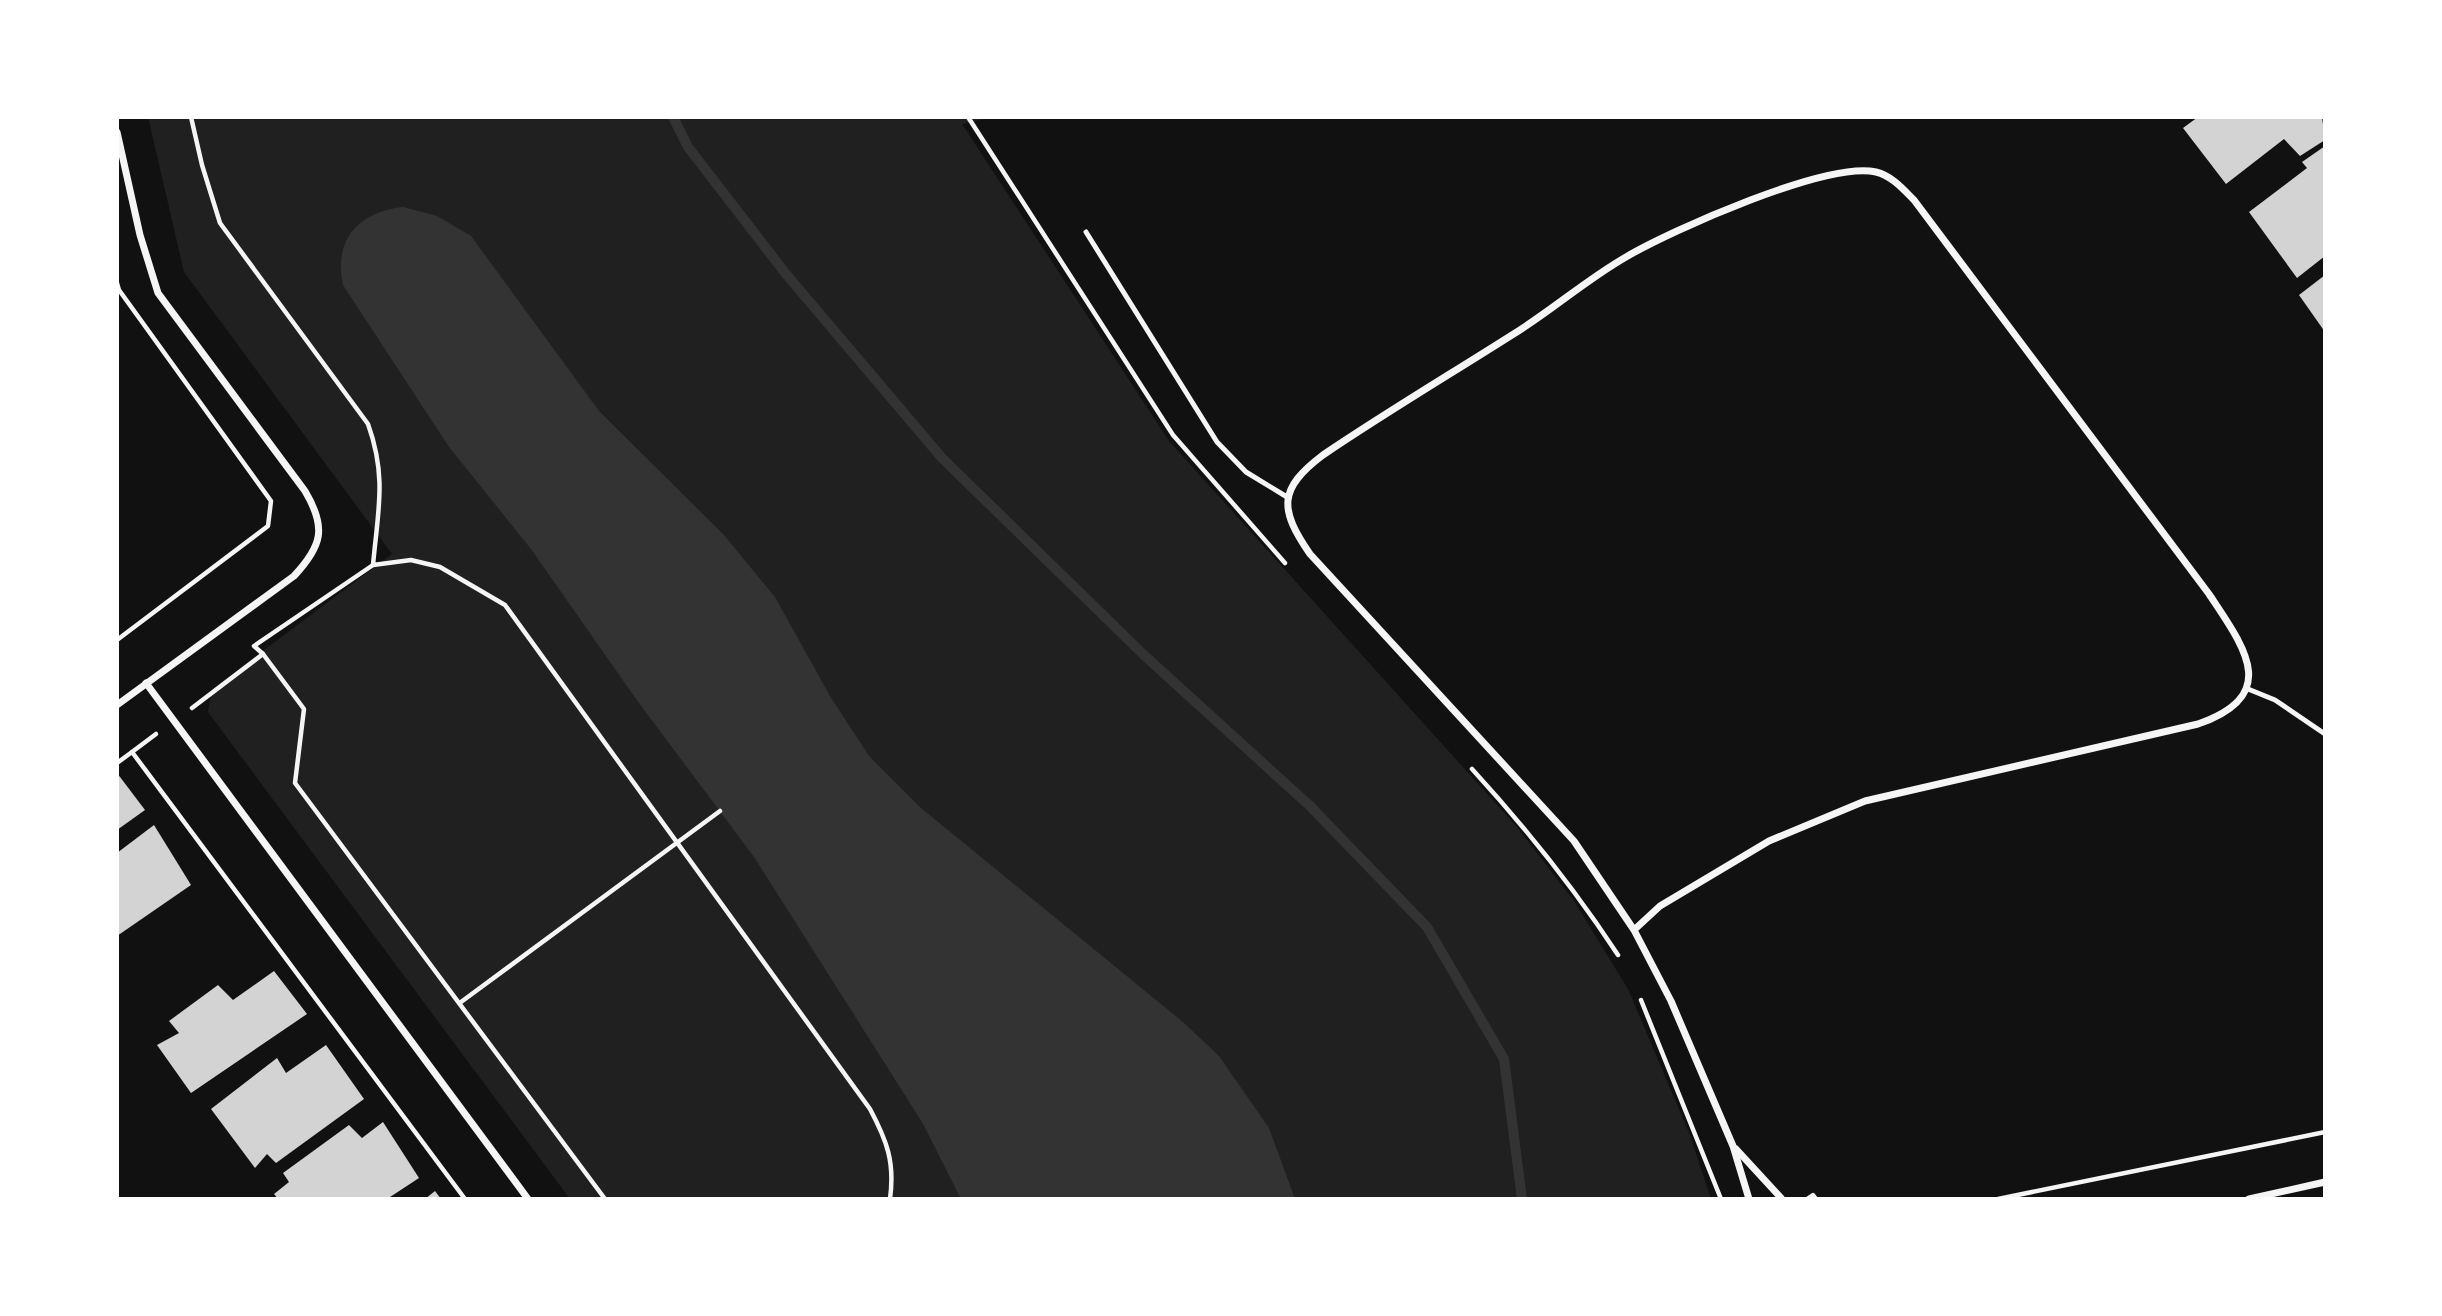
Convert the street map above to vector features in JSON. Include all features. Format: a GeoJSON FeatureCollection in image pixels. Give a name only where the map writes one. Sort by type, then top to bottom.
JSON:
{"type":"FeatureCollection","features":[{"type":"Feature","properties":{"kind":"street"},"geometry":{"type":"LineString","coordinates":[[117,132],[140,235],[158,293],[290,470],[315,507],[319,522],[319,540],[310,559],[294,576],[117,705]]}},
{"type":"Feature","properties":{"kind":"street"},"geometry":{"type":"LineString","coordinates":[[1634,930],[1660,906],[1769,841],[1865,801],[2198,724],[2230,709],[2248,689],[2250,666],[2242,644],[2209,594],[1914,200],[1899,184],[1875,172],[1847,172],[1823,177],[1765,196],[1686,227],[1625,257],[1548,313],[1323,455],[1293,481],[1287,497],[1287,516],[1310,554],[1574,841],[1634,930],[1671,1001],[1733,1146],[1749,1199]]}},
{"type":"Feature","properties":{"kind":"street"},"geometry":{"type":"LineString","coordinates":[[146,683],[528,1199]]}},
{"type":"Feature","properties":{"kind":"street"},"geometry":{"type":"LineString","coordinates":[[1733,1146],[1782,1199]]}},
{"type":"Feature","properties":{"kind":"street"},"geometry":{"type":"LineString","coordinates":[[2249,1199],[2325,1182]]}},
{"type":"Feature","properties":{"kind":"lane"},"geometry":{"type":"LineString","coordinates":[[1086,232],[1217,442],[1246,472],[1287,497]]}},
{"type":"Feature","properties":{"kind":"lane"},"geometry":{"type":"LineString","coordinates":[[2248,689],[2275,700],[2325,734]]}},
{"type":"Feature","properties":{"kind":"path"},"geometry":{"type":"LineString","coordinates":[[191,117],[220,223],[368,424],[379,454],[382,475],[373,565]]}},
{"type":"Feature","properties":{"kind":"path"},"geometry":{"type":"LineString","coordinates":[[968,117],[1173,435],[1290,568]]}},
{"type":"Feature","properties":{"kind":"path"},"geometry":{"type":"LineString","coordinates":[[117,283],[119,290],[271,501],[268,526],[117,640]]}},
{"type":"Feature","properties":{"kind":"path"},"geometry":{"type":"LineString","coordinates":[[605,1199],[461,1002],[295,783],[304,709],[254,646],[373,565],[411,560],[440,567],[505,605],[870,1109],[889,1145],[892,1182],[890,1199]]}},
{"type":"Feature","properties":{"kind":"path"},"geometry":{"type":"LineString","coordinates":[[117,763],[263,654]]}},
{"type":"Feature","properties":{"kind":"path"},"geometry":{"type":"LineString","coordinates":[[132,752],[465,1199]]}},
{"type":"Feature","properties":{"kind":"path"},"geometry":{"type":"LineString","coordinates":[[1464,760],[1529,832],[1579,895],[1623,965]]}},
{"type":"Feature","properties":{"kind":"path"},"geometry":{"type":"LineString","coordinates":[[461,1002],[720,811]]}},
{"type":"Feature","properties":{"kind":"path"},"geometry":{"type":"LineString","coordinates":[[1639,993],[1721,1199]]}},
{"type":"Feature","properties":{"kind":"path"},"geometry":{"type":"LineString","coordinates":[[1998,1199],[2325,1132]]}},
{"type":"Feature","properties":{"kind":"path"},"geometry":{"type":"LineString","coordinates":[[1807,1199],[1813,1195],[1816,1199]]}},
{"type":"Feature","properties":{"kind":"shaded area"},"geometry":{"type":"Polygon","coordinates":[[[148,117],[993,117],[962,124],[1169,441],[1517,827],[1574,901],[1628,989],[1690,1135],[1711,1199],[570,1199],[208,712],[212,689],[392,554],[184,272],[148,117]]]}},
{"type":"Feature","properties":{"kind":"shaded area"},"geometry":{"type":"Polygon","coordinates":[[[403,207],[437,216],[471,236],[599,411],[724,535],[775,597],[830,696],[869,756],[921,808],[1183,1022],[1219,1056],[1269,1128],[1295,1199],[961,1199],[922,1122],[754,857],[636,699],[531,549],[449,447],[343,285],[342,254],[353,231],[374,215],[403,207]]]}},
{"type":"Feature","properties":{"kind":"building"},"geometry":{"type":"Polygon","coordinates":[[[2198,117],[2322,117],[2325,140],[2300,156],[2284,139],[2226,184],[2183,128],[2198,117]]]}},
{"type":"Feature","properties":{"kind":"building"},"geometry":{"type":"Polygon","coordinates":[[[2325,146],[2325,256],[2297,278],[2249,212],[2307,168],[2302,162],[2325,146]]]}},
{"type":"Feature","properties":{"kind":"building"},"geometry":{"type":"Polygon","coordinates":[[[2325,275],[2325,332],[2299,295],[2325,275]]]}},
{"type":"Feature","properties":{"kind":"building"},"geometry":{"type":"Polygon","coordinates":[[[117,773],[145,810],[117,830],[117,773]]]}},
{"type":"Feature","properties":{"kind":"building"},"geometry":{"type":"Polygon","coordinates":[[[154,825],[191,885],[117,936],[117,853],[154,825]]]}},
{"type":"Feature","properties":{"kind":"building"},"geometry":{"type":"Polygon","coordinates":[[[274,971],[307,1014],[191,1093],[157,1045],[179,1033],[169,1021],[218,985],[233,1000],[274,971]]]}},
{"type":"Feature","properties":{"kind":"building"},"geometry":{"type":"Polygon","coordinates":[[[326,1045],[364,1099],[276,1163],[267,1154],[255,1168],[211,1109],[277,1058],[286,1073],[326,1045]]]}},
{"type":"Feature","properties":{"kind":"building"},"geometry":{"type":"Polygon","coordinates":[[[383,1122],[419,1178],[387,1199],[278,1199],[274,1194],[289,1182],[283,1173],[349,1125],[362,1138],[383,1122]]]}},
{"type":"Feature","properties":{"kind":"building"},"geometry":{"type":"Polygon","coordinates":[[[435,1191],[441,1199],[425,1199],[435,1191]]]}},
{"type":"Feature","properties":{"kind":"waterway"},"geometry":{"type":"LineString","coordinates":[[673,117],[688,147],[786,274],[942,458],[1145,656],[1310,806],[1427,927],[1504,1059],[1522,1199]]}}]}
